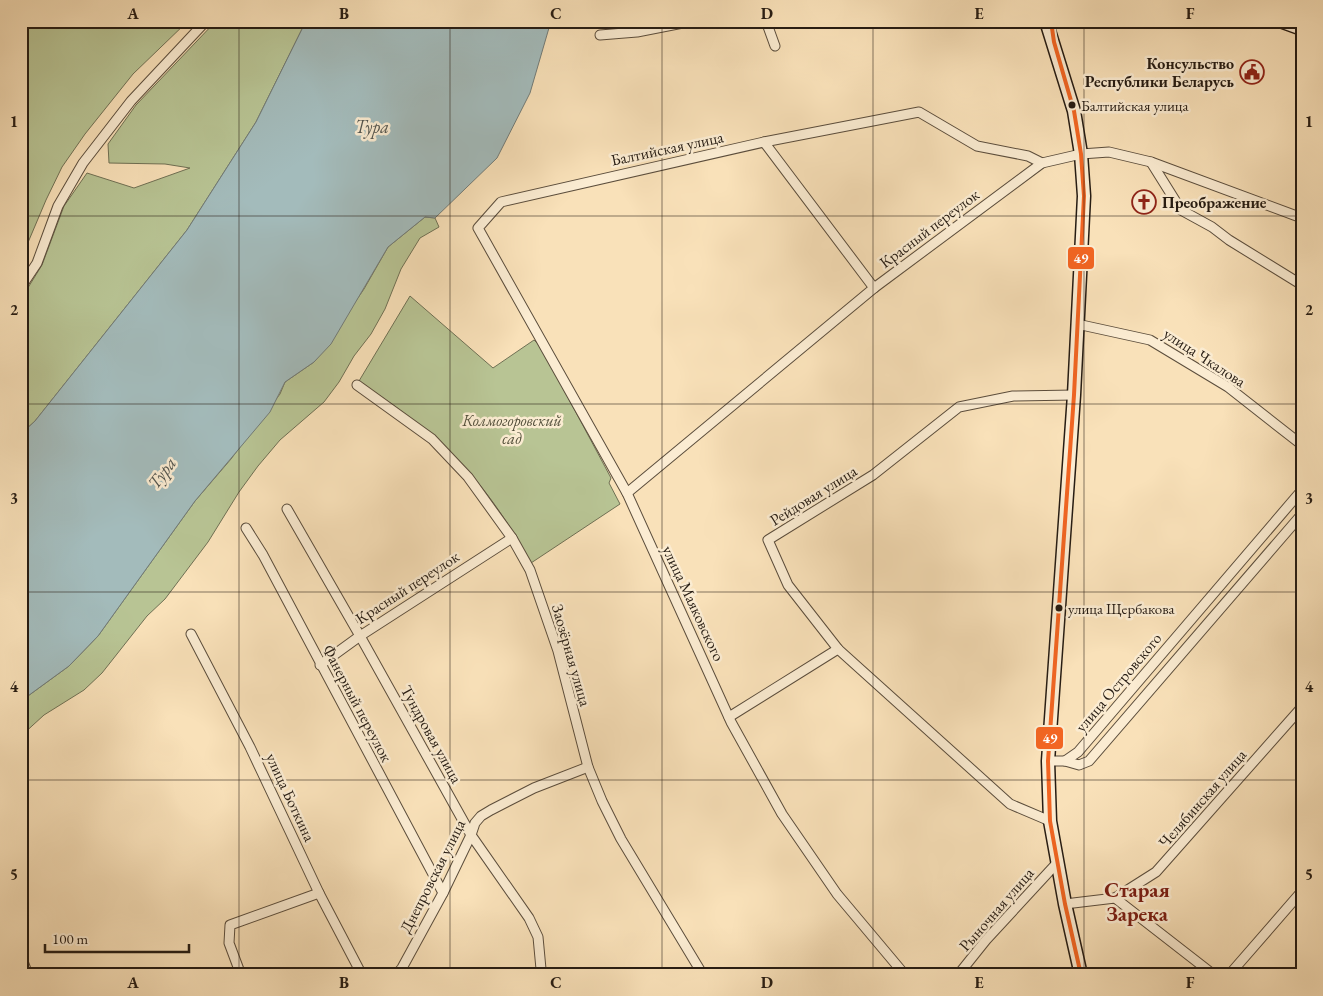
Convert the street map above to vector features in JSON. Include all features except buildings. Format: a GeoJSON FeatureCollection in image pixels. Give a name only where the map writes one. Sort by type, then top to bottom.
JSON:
{"type":"FeatureCollection","features":[{"type":"Feature","properties":{"kind":"street"},"geometry":{"type":"LineString","coordinates":[[21,288],[37,263],[58,206],[83,163],[131,101],[206,21]]}},
{"type":"Feature","properties":{"kind":"street"},"geometry":{"type":"LineString","coordinates":[[600,35],[637,32],[693,21]]}},
{"type":"Feature","properties":{"kind":"street"},"geometry":{"type":"LineString","coordinates":[[766,21],[775,46]]}},
{"type":"Feature","properties":{"kind":"street"},"geometry":{"type":"LineString","coordinates":[[1046,21],[1074,111],[1081,154],[1084,196],[1074,396],[1048,761],[1050,821],[1082,975]]}},
{"type":"Feature","properties":{"kind":"street"},"geometry":{"type":"LineString","coordinates":[[1051,21],[1054,42]]}},
{"type":"Feature","properties":{"kind":"street"},"geometry":{"type":"LineString","coordinates":[[1280,21],[1302,29]]}},
{"type":"Feature","properties":{"kind":"street","name":"Балтийская улица"},"geometry":{"type":"LineString","coordinates":[[478,228],[501,202],[764,142],[919,112],[977,146],[1028,156],[1042,163]]}},
{"type":"Feature","properties":{"kind":"street"},"geometry":{"type":"LineString","coordinates":[[764,142],[874,288]]}},
{"type":"Feature","properties":{"kind":"street","name":"Красный переулок"},"geometry":{"type":"LineString","coordinates":[[627,493],[874,288],[1042,163],[1081,154],[1109,152],[1151,162],[1302,218]]}},
{"type":"Feature","properties":{"kind":"street"},"geometry":{"type":"LineString","coordinates":[[1151,162],[1181,210],[1212,227],[1302,285]]}},
{"type":"Feature","properties":{"kind":"street","name":"улица Маяковского"},"geometry":{"type":"LineString","coordinates":[[478,228],[627,493],[729,717],[782,814],[837,894],[905,975]]}},
{"type":"Feature","properties":{"kind":"street","name":"улица Чкалова"},"geometry":{"type":"LineString","coordinates":[[1077,324],[1150,340],[1228,387],[1302,445]]}},
{"type":"Feature","properties":{"kind":"street","name":"Заозёрная улица"},"geometry":{"type":"LineString","coordinates":[[357,385],[432,439],[468,477],[512,538],[530,570],[558,651],[588,766],[602,801],[622,839],[703,975]]}},
{"type":"Feature","properties":{"kind":"street","name":"Рейдовая улица"},"geometry":{"type":"LineString","coordinates":[[1050,821],[1010,804],[838,649],[788,586],[768,540],[873,475],[959,407],[1013,396],[1074,396]]}},
{"type":"Feature","properties":{"kind":"street","name":"улица Островского"},"geometry":{"type":"LineString","coordinates":[[1065,761],[1078,752],[1302,490]]}},
{"type":"Feature","properties":{"kind":"street","name":"Тундровая улица"},"geometry":{"type":"LineString","coordinates":[[287,509],[471,835],[529,918],[538,937],[541,969],[545,975]]}},
{"type":"Feature","properties":{"kind":"street","name":"улица Островского"},"geometry":{"type":"LineString","coordinates":[[1065,761],[1079,765],[1089,761],[1302,514]]}},
{"type":"Feature","properties":{"kind":"street","name":"Фанерный переулок"},"geometry":{"type":"LineString","coordinates":[[246,528],[264,555],[320,665],[442,893]]}},
{"type":"Feature","properties":{"kind":"street","name":"Красный переулок"},"geometry":{"type":"LineString","coordinates":[[320,665],[360,636],[512,538]]}},
{"type":"Feature","properties":{"kind":"street","name":"улица Боткина"},"geometry":{"type":"LineString","coordinates":[[191,634],[250,747],[320,893],[362,975]]}},
{"type":"Feature","properties":{"kind":"street"},"geometry":{"type":"LineString","coordinates":[[729,717],[838,649]]}},
{"type":"Feature","properties":{"kind":"street","name":"Челябинская улица"},"geometry":{"type":"LineString","coordinates":[[1115,898],[1156,872],[1302,707]]}},
{"type":"Feature","properties":{"kind":"street"},"geometry":{"type":"LineString","coordinates":[[1048,761],[1065,761]]}},
{"type":"Feature","properties":{"kind":"street","name":"Днепровская улица"},"geometry":{"type":"LineString","coordinates":[[396,975],[402,968],[442,893],[475,823],[481,816],[534,788],[588,766]]}},
{"type":"Feature","properties":{"kind":"street","name":"Рыночная улица"},"geometry":{"type":"LineString","coordinates":[[958,975],[986,940],[1058,863]]}},
{"type":"Feature","properties":{"kind":"street"},"geometry":{"type":"LineString","coordinates":[[1229,975],[1302,891]]}},
{"type":"Feature","properties":{"kind":"street"},"geometry":{"type":"LineString","coordinates":[[241,975],[229,943],[230,925],[320,893]]}},
{"type":"Feature","properties":{"kind":"street"},"geometry":{"type":"LineString","coordinates":[[1066,904],[1115,898],[1214,975]]}},
{"type":"Feature","properties":{"kind":"street"},"geometry":{"type":"LineString","coordinates":[[21,956],[28,975]]}},
{"type":"Feature","properties":{"kind":"green space"},"geometry":{"type":"Polygon","coordinates":[[[24,21],[188,21],[133,74],[85,134],[62,167],[21,259],[21,49],[24,46],[25,33],[21,30],[24,21]]]}},
{"type":"Feature","properties":{"kind":"green space"},"geometry":{"type":"Polygon","coordinates":[[[216,21],[306,21],[256,122],[187,230],[35,421],[21,434],[21,299],[42,265],[64,206],[87,173],[134,188],[190,168],[165,164],[109,163],[108,144],[136,105],[216,21]]]}},
{"type":"Feature","properties":{"kind":"green space"},"geometry":{"type":"Polygon","coordinates":[[[425,217],[435,218],[439,227],[420,238],[401,269],[385,309],[371,334],[324,402],[280,440],[258,466],[239,492],[208,542],[165,599],[147,616],[102,673],[84,690],[44,715],[21,736],[21,701],[69,666],[98,636],[195,501],[231,459],[280,394],[285,382],[314,362],[364,289],[388,247],[425,217]]]}},
{"type":"Feature","properties":{"kind":"green space","name":"Колмогоровский сад"},"geometry":{"type":"Polygon","coordinates":[[[410,296],[493,368],[534,340],[541,347],[611,478],[609,483],[620,504],[531,563],[488,495],[448,449],[406,415],[359,381],[410,296]]]}},
{"type":"Feature","properties":{"kind":"water","name":"Тура"},"geometry":{"type":"Polygon","coordinates":[[[306,21],[551,21],[530,93],[497,158],[435,218],[425,217],[388,247],[331,344],[314,362],[285,382],[270,412],[195,501],[98,636],[69,666],[21,701],[21,434],[35,421],[187,230],[256,122],[306,21]]]}},
{"type":"Feature","properties":{"kind":"transit line","name":"49"},"geometry":{"type":"LineString","coordinates":[[1051,21],[1054,42],[1074,111],[1081,154],[1084,196],[1074,395],[1048,761],[1050,821],[1065,904],[1081,975]]}},
{"type":"Feature","properties":{"kind":"place","name":"Консульство Республики Беларусь"},"geometry":{"type":"Point","coordinates":[1252,72]}},
{"type":"Feature","properties":{"kind":"place","name":"Балтийская улица"},"geometry":{"type":"Point","coordinates":[1072,105]}},
{"type":"Feature","properties":{"kind":"place","name":"Преображение"},"geometry":{"type":"Point","coordinates":[1144,202]}},
{"type":"Feature","properties":{"kind":"place","name":"улица Щербакова"},"geometry":{"type":"Point","coordinates":[1059,608]}},
{"type":"Feature","properties":{"kind":"district","name":"Старая Зарека"},"geometry":{"type":"Point","coordinates":[1137,902]}}]}
